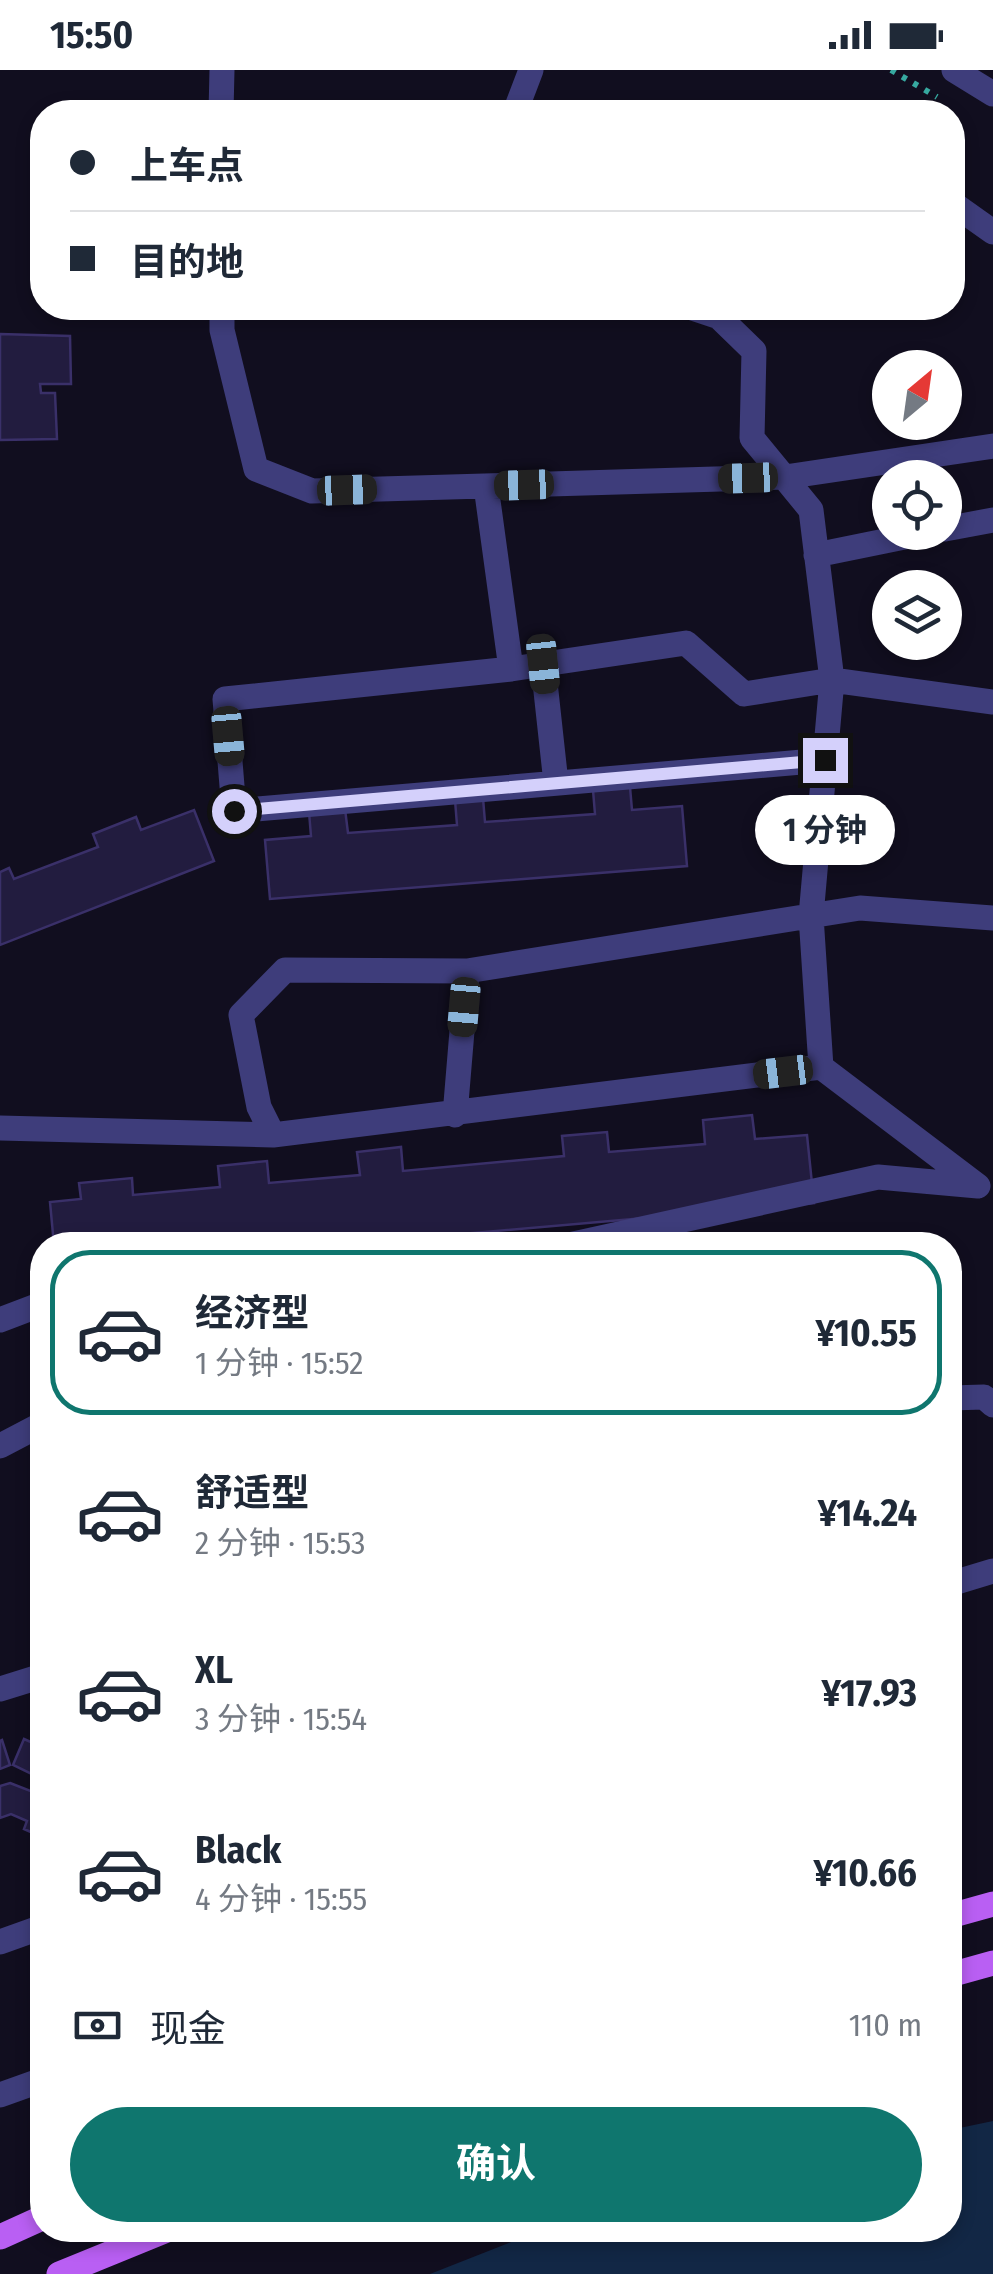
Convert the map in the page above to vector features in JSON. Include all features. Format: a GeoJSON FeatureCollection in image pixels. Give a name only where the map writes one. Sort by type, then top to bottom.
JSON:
{"type":"FeatureCollection","features":[{"type":"Feature","properties":{"kind":"main road"},"geometry":{"type":"LineString","coordinates":[[962,1913],[993,1904]]}},
{"type":"Feature","properties":{"kind":"main road"},"geometry":{"type":"LineString","coordinates":[[962,1972],[993,1963]]}},
{"type":"Feature","properties":{"kind":"main road"},"geometry":{"type":"LineString","coordinates":[[0,2237],[30,2223]]}},
{"type":"Feature","properties":{"kind":"main road"},"geometry":{"type":"LineString","coordinates":[[59,2274],[138,2242]]}},
{"type":"Feature","properties":{"kind":"street"},"geometry":{"type":"LineString","coordinates":[[221,100],[222,70]]}},
{"type":"Feature","properties":{"kind":"street"},"geometry":{"type":"LineString","coordinates":[[520,100],[532,70]]}},
{"type":"Feature","properties":{"kind":"street"},"geometry":{"type":"LineString","coordinates":[[954,70],[993,94]]}},
{"type":"Feature","properties":{"kind":"street"},"geometry":{"type":"LineString","coordinates":[[965,212],[993,232]]}},
{"type":"Feature","properties":{"kind":"street"},"geometry":{"type":"LineString","coordinates":[[222,320],[256,470],[312,491],[785,477],[993,446]]}},
{"type":"Feature","properties":{"kind":"street"},"geometry":{"type":"LineString","coordinates":[[729,320],[754,351],[752,438],[811,510],[832,680],[811,916],[820,1067]]}},
{"type":"Feature","properties":{"kind":"street"},"geometry":{"type":"LineString","coordinates":[[486,486],[511,669]]}},
{"type":"Feature","properties":{"kind":"street"},"geometry":{"type":"LineString","coordinates":[[962,526],[993,520]]}},
{"type":"Feature","properties":{"kind":"street"},"geometry":{"type":"LineString","coordinates":[[816,555],[872,544]]}},
{"type":"Feature","properties":{"kind":"street"},"geometry":{"type":"LineString","coordinates":[[825,760],[234,811],[225,699],[511,669],[686,643],[744,694],[832,680],[993,702]]}},
{"type":"Feature","properties":{"kind":"street"},"geometry":{"type":"LineString","coordinates":[[543,664],[556,784]]}},
{"type":"Feature","properties":{"kind":"street"},"geometry":{"type":"LineString","coordinates":[[274,1134],[258,1107],[241,1014],[286,970],[466,971],[860,908],[993,918]]}},
{"type":"Feature","properties":{"kind":"street"},"geometry":{"type":"LineString","coordinates":[[455,1115],[466,971]]}},
{"type":"Feature","properties":{"kind":"street"},"geometry":{"type":"LineString","coordinates":[[0,1128],[274,1134],[455,1115],[820,1067],[986,1187]]}},
{"type":"Feature","properties":{"kind":"street"},"geometry":{"type":"LineString","coordinates":[[628,1232],[878,1177],[986,1187]]}},
{"type":"Feature","properties":{"kind":"street"},"geometry":{"type":"LineString","coordinates":[[0,1320],[30,1309]]}},
{"type":"Feature","properties":{"kind":"street"},"geometry":{"type":"LineString","coordinates":[[962,1398],[984,1397],[993,1405]]}},
{"type":"Feature","properties":{"kind":"street"},"geometry":{"type":"LineString","coordinates":[[0,1446],[30,1430]]}},
{"type":"Feature","properties":{"kind":"street"},"geometry":{"type":"LineString","coordinates":[[962,1581],[993,1572]]}},
{"type":"Feature","properties":{"kind":"street"},"geometry":{"type":"LineString","coordinates":[[0,1688],[30,1679]]}},
{"type":"Feature","properties":{"kind":"street"},"geometry":{"type":"LineString","coordinates":[[0,1942],[30,1931]]}},
{"type":"Feature","properties":{"kind":"street"},"geometry":{"type":"LineString","coordinates":[[0,2095],[30,2084]]}},
{"type":"Feature","properties":{"kind":"water"},"geometry":{"type":"Polygon","coordinates":[[[993,2121],[993,2274],[430,2274],[511,2242],[962,2242],[962,2127],[993,2121]]]}},
{"type":"Feature","properties":{"kind":"building"},"geometry":{"type":"Polygon","coordinates":[[[0,334],[70,336],[71,384],[40,384],[41,393],[55,393],[57,439],[0,440],[0,334]]]}},
{"type":"Feature","properties":{"kind":"building"},"geometry":{"type":"Polygon","coordinates":[[[630,787],[632,810],[682,806],[687,866],[270,899],[265,840],[311,836],[309,812],[345,809],[348,833],[457,825],[455,800],[483,798],[485,822],[595,814],[593,790],[630,787]]]}},
{"type":"Feature","properties":{"kind":"building"},"geometry":{"type":"Polygon","coordinates":[[[194,810],[214,861],[0,945],[0,872],[9,868],[14,879],[98,847],[93,834],[136,817],[141,830],[194,810]]]}},
{"type":"Feature","properties":{"kind":"building"},"geometry":{"type":"Polygon","coordinates":[[[752,1115],[755,1139],[807,1135],[814,1203],[485,1232],[53,1232],[50,1202],[81,1199],[79,1183],[132,1178],[133,1195],[220,1187],[218,1166],[267,1161],[269,1183],[360,1175],[357,1152],[401,1147],[403,1171],[564,1156],[562,1136],[607,1132],[609,1152],[705,1144],[703,1120],[752,1115]]]}},
{"type":"Feature","properties":{"kind":"building"},"geometry":{"type":"Polygon","coordinates":[[[24,1739],[30,1742],[30,1773],[13,1765],[24,1739]]]}},
{"type":"Feature","properties":{"kind":"building"},"geometry":{"type":"Polygon","coordinates":[[[0,1741],[10,1765],[0,1769],[0,1741]]]}},
{"type":"Feature","properties":{"kind":"building"},"geometry":{"type":"Polygon","coordinates":[[[10,1783],[30,1791],[30,1832],[24,1829],[27,1821],[11,1814],[0,1818],[0,1786],[10,1783]]]}},
{"type":"Feature","properties":{"kind":"route"},"geometry":{"type":"LineString","coordinates":[[234,811],[825,760]]}}]}
